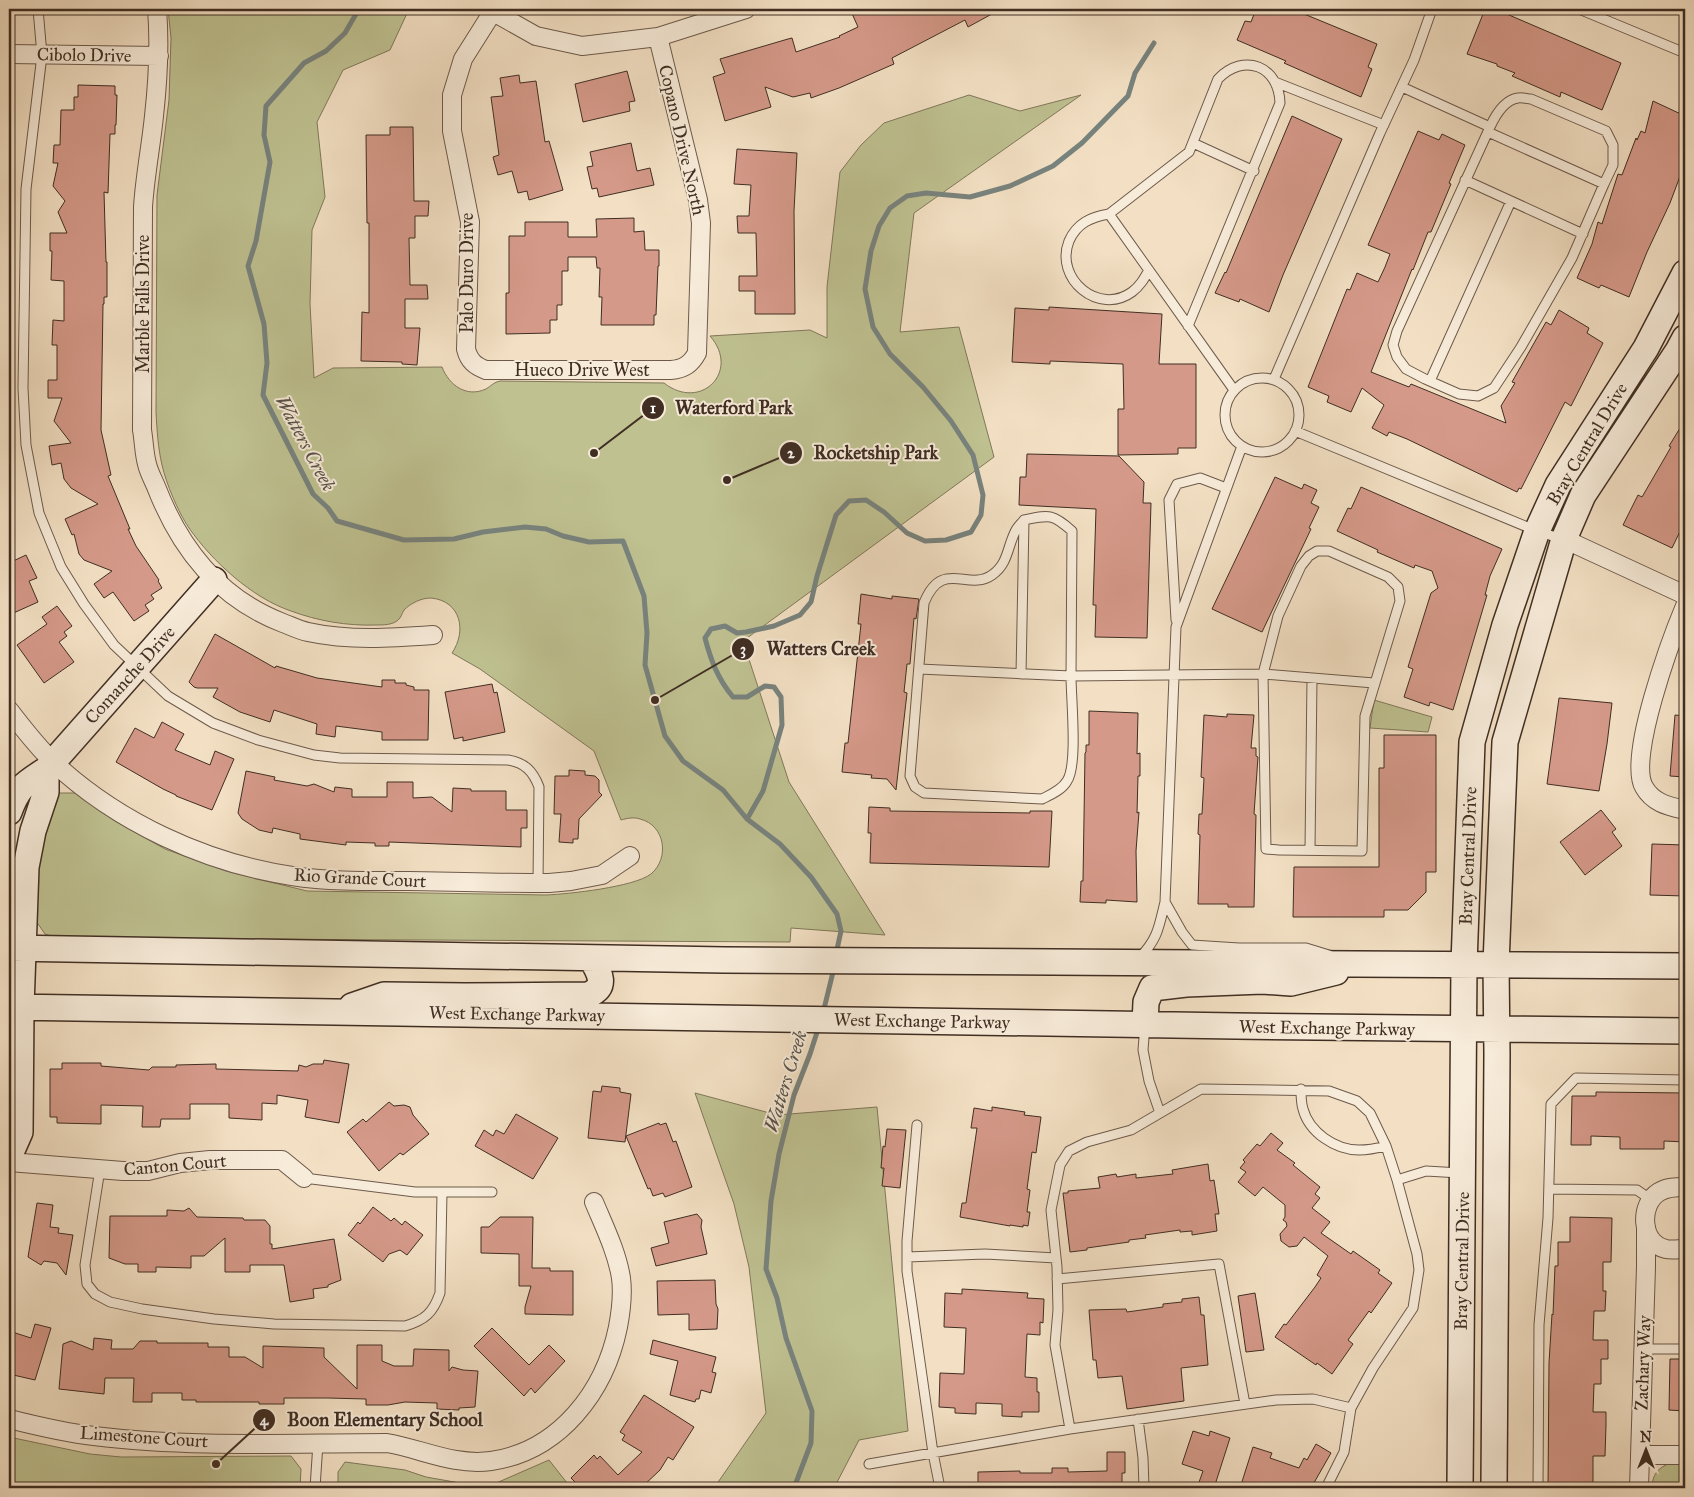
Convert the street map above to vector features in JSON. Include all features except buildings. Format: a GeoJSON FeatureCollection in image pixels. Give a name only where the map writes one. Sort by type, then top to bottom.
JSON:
{"type":"FeatureCollection","features":[{"type":"Feature","properties":{"kind":"main road","name":"Bray Central Drive"},"geometry":{"type":"LineString","coordinates":[[1460,1488],[1464,964],[1472,742],[1505,625],[1537,531],[1558,485],[1646,348],[1685,273]]}},
{"type":"Feature","properties":{"kind":"main road","name":"Bray Central Drive"},"geometry":{"type":"LineString","coordinates":[[1494,1488],[1496,964],[1505,742],[1564,539],[1584,495],[1685,338]]}},
{"type":"Feature","properties":{"kind":"main road","name":"Comanche Drive"},"geometry":{"type":"LineString","coordinates":[[9,812],[23,784],[50,766],[214,580]]}},
{"type":"Feature","properties":{"kind":"main road"},"geometry":{"type":"LineString","coordinates":[[9,1157],[20,1132],[15,1007],[16,948],[26,867],[33,831],[46,792],[50,766]]}},
{"type":"Feature","properties":{"kind":"main road"},"geometry":{"type":"LineString","coordinates":[[16,948],[725,960],[1685,966]]}},
{"type":"Feature","properties":{"kind":"main road"},"geometry":{"type":"LineString","coordinates":[[335,1012],[384,995],[588,995],[596,991],[600,984],[598,970],[591,958]]}},
{"type":"Feature","properties":{"kind":"main road"},"geometry":{"type":"LineString","coordinates":[[1145,1025],[1146,1002],[1152,988],[1186,984],[1262,981],[1291,983],[1363,963]]}},
{"type":"Feature","properties":{"kind":"main road","name":"West Exchange Parkway"},"geometry":{"type":"LineString","coordinates":[[15,1007],[1145,1025],[1685,1031]]}},
{"type":"Feature","properties":{"kind":"street","name":"Marble Falls Drive"},"geometry":{"type":"LineString","coordinates":[[157,9],[159,56],[154,117],[144,184],[142,430],[147,464],[169,518],[192,555],[214,580],[244,604],[272,619],[307,632],[343,637],[391,638],[433,635]]}},
{"type":"Feature","properties":{"kind":"street"},"geometry":{"type":"LineString","coordinates":[[490,11],[536,36],[582,46],[658,37],[746,9]]}},
{"type":"Feature","properties":{"kind":"street","name":"Palo Duro Drive"},"geometry":{"type":"LineString","coordinates":[[473,363],[466,349],[470,222],[452,131],[452,95],[463,59],[490,11]]}},
{"type":"Feature","properties":{"kind":"street","name":"Copano Drive North"},"geometry":{"type":"LineString","coordinates":[[658,37],[698,200],[701,223],[698,353],[692,363]]}},
{"type":"Feature","properties":{"kind":"street","name":"Cibolo Drive"},"geometry":{"type":"LineString","coordinates":[[9,54],[159,56]]}},
{"type":"Feature","properties":{"kind":"street","name":"Hueco Drive West"},"geometry":{"type":"LineString","coordinates":[[473,363],[479,368],[486,370],[671,370],[679,369],[692,363]]}},
{"type":"Feature","properties":{"kind":"street"},"geometry":{"type":"LineString","coordinates":[[1564,539],[1685,594]]}},
{"type":"Feature","properties":{"kind":"street"},"geometry":{"type":"LineString","coordinates":[[1685,606],[1670,642],[1645,731],[1639,769],[1642,785],[1653,798],[1667,806],[1685,810]]}},
{"type":"Feature","properties":{"kind":"street","name":"Rio Grande Court"},"geometry":{"type":"LineString","coordinates":[[9,710],[50,766],[100,800],[159,834],[199,851],[238,864],[290,876],[327,880],[538,883],[571,882],[602,875],[630,856]]}},
{"type":"Feature","properties":{"kind":"street","name":"Canton Court"},"geometry":{"type":"LineString","coordinates":[[9,1162],[148,1171],[180,1163],[202,1161],[282,1160],[304,1178]]}},
{"type":"Feature","properties":{"kind":"street"},"geometry":{"type":"LineString","coordinates":[[1650,1199],[1658,1192],[1667,1188],[1685,1187]]}},
{"type":"Feature","properties":{"kind":"street","name":"Zachary Way"},"geometry":{"type":"LineString","coordinates":[[1639,1488],[1646,1267],[1646,1227],[1644,1217],[1650,1199]]}},
{"type":"Feature","properties":{"kind":"street","name":"Limestone Court"},"geometry":{"type":"LineString","coordinates":[[9,1419],[52,1429],[104,1437],[186,1442],[387,1443],[408,1446],[446,1459],[476,1462],[490,1461],[522,1453],[540,1444],[573,1418],[586,1403],[604,1372],[614,1343],[621,1311],[621,1278],[611,1243],[594,1202]]}},
{"type":"Feature","properties":{"kind":"street"},"geometry":{"type":"LineString","coordinates":[[1646,1227],[1652,1241],[1665,1249],[1685,1249]]}},
{"type":"Feature","properties":{"kind":"street"},"geometry":{"type":"LineString","coordinates":[[1646,1267],[1662,1247]]}},
{"type":"Feature","properties":{"kind":"street"},"geometry":{"type":"LineString","coordinates":[[1640,1455],[1685,1455]]}},
{"type":"Feature","properties":{"kind":"lane"},"geometry":{"type":"LineString","coordinates":[[38,9],[42,55],[26,190],[23,388],[26,445],[39,514],[61,566],[84,604],[114,645],[168,696],[213,723],[258,740],[314,755],[340,758],[508,760],[519,762],[528,768],[535,777],[539,787],[538,883]]}},
{"type":"Feature","properties":{"kind":"lane"},"geometry":{"type":"LineString","coordinates":[[1274,379],[1402,87],[1432,9]]}},
{"type":"Feature","properties":{"kind":"lane"},"geometry":{"type":"LineString","coordinates":[[1579,9],[1685,53]]}},
{"type":"Feature","properties":{"kind":"lane"},"geometry":{"type":"LineString","coordinates":[[1149,270],[1142,283],[1131,292],[1118,298],[1104,299],[1090,295],[1078,287],[1070,275],[1066,261],[1067,247],[1072,234],[1082,223],[1095,216],[1109,214],[1189,152],[1218,79],[1232,66],[1248,65],[1260,68],[1272,75],[1280,94],[1280,104],[1254,171],[1188,326]]}},
{"type":"Feature","properties":{"kind":"lane"},"geometry":{"type":"LineString","coordinates":[[1276,82],[1384,125]]}},
{"type":"Feature","properties":{"kind":"lane"},"geometry":{"type":"LineString","coordinates":[[1402,87],[1604,184]]}},
{"type":"Feature","properties":{"kind":"lane"},"geometry":{"type":"LineString","coordinates":[[1517,98],[1531,99],[1606,131],[1613,146],[1613,165],[1572,258],[1521,347],[1494,388],[1478,396],[1460,394],[1406,369],[1397,357],[1393,344],[1465,180],[1494,117],[1504,105],[1517,98]]}},
{"type":"Feature","properties":{"kind":"lane"},"geometry":{"type":"LineString","coordinates":[[1192,143],[1254,171]]}},
{"type":"Feature","properties":{"kind":"lane"},"geometry":{"type":"LineString","coordinates":[[1465,180],[1582,234]]}},
{"type":"Feature","properties":{"kind":"lane"},"geometry":{"type":"LineString","coordinates":[[1430,381],[1511,201]]}},
{"type":"Feature","properties":{"kind":"lane"},"geometry":{"type":"LineString","coordinates":[[1109,214],[1234,390]]}},
{"type":"Feature","properties":{"kind":"lane"},"geometry":{"type":"LineString","coordinates":[[1261,377],[1274,379],[1285,385],[1293,395],[1298,406],[1299,419],[1295,431],[1288,441],[1277,448],[1265,452],[1253,451],[1242,446],[1233,438],[1227,428],[1224,416],[1226,404],[1239,385],[1261,377]]}},
{"type":"Feature","properties":{"kind":"lane"},"geometry":{"type":"LineString","coordinates":[[1295,431],[1537,531],[1564,539]]}},
{"type":"Feature","properties":{"kind":"lane"},"geometry":{"type":"LineString","coordinates":[[1176,625],[1242,446]]}},
{"type":"Feature","properties":{"kind":"lane"},"geometry":{"type":"LineString","coordinates":[[1135,962],[1151,946],[1165,902],[1176,625],[1169,500],[1177,484],[1200,478],[1226,488]]}},
{"type":"Feature","properties":{"kind":"lane"},"geometry":{"type":"LineString","coordinates":[[1049,515],[1064,523],[1072,531],[1071,676],[1073,765],[1067,782],[1056,792],[1042,799],[924,793],[915,787],[910,776],[924,603],[930,589],[944,579],[978,580],[990,577],[1002,567],[1015,531],[1024,520],[1049,515]]}},
{"type":"Feature","properties":{"kind":"lane"},"geometry":{"type":"LineString","coordinates":[[1021,674],[1024,520]]}},
{"type":"Feature","properties":{"kind":"lane"},"geometry":{"type":"LineString","coordinates":[[1317,551],[1330,551],[1388,577],[1398,587],[1400,601],[1374,683],[1365,716],[1362,851],[1266,848],[1263,674],[1278,616],[1301,566],[1309,556],[1317,551]]}},
{"type":"Feature","properties":{"kind":"lane"},"geometry":{"type":"LineString","coordinates":[[919,669],[1071,676],[1263,674],[1374,683]]}},
{"type":"Feature","properties":{"kind":"lane"},"geometry":{"type":"LineString","coordinates":[[1310,850],[1312,678]]}},
{"type":"Feature","properties":{"kind":"lane"},"geometry":{"type":"LineString","coordinates":[[1165,902],[1182,932],[1192,945],[1239,948],[1306,948],[1363,963]]}},
{"type":"Feature","properties":{"kind":"lane"},"geometry":{"type":"LineString","coordinates":[[1145,1025],[1143,1050],[1149,1081],[1160,1113]]}},
{"type":"Feature","properties":{"kind":"lane"},"geometry":{"type":"LineString","coordinates":[[1538,1488],[1539,1325],[1548,1218],[1551,1104],[1576,1078],[1685,1080]]}},
{"type":"Feature","properties":{"kind":"lane"},"geometry":{"type":"LineString","coordinates":[[1070,1429],[1055,1345],[1057,1279],[1051,1210],[1060,1165],[1070,1152],[1087,1142],[1131,1130],[1201,1089],[1300,1089],[1329,1091],[1357,1101],[1370,1114],[1386,1146],[1397,1180],[1417,1254],[1419,1270],[1413,1308],[1373,1368],[1352,1408],[1344,1452],[1326,1488]]}},
{"type":"Feature","properties":{"kind":"lane"},"geometry":{"type":"LineString","coordinates":[[1300,1089],[1303,1110],[1311,1125],[1324,1138],[1342,1148],[1359,1150],[1386,1146]]}},
{"type":"Feature","properties":{"kind":"lane"},"geometry":{"type":"LineString","coordinates":[[917,1124],[906,1271],[940,1488]]}},
{"type":"Feature","properties":{"kind":"lane"},"geometry":{"type":"LineString","coordinates":[[100,1169],[84,1265],[87,1284],[95,1294],[110,1302],[142,1309],[214,1319],[265,1323],[406,1326],[418,1322],[428,1315],[436,1305],[440,1293],[442,1193]]}},
{"type":"Feature","properties":{"kind":"lane"},"geometry":{"type":"LineString","coordinates":[[1397,1180],[1426,1171],[1462,1173]]}},
{"type":"Feature","properties":{"kind":"lane"},"geometry":{"type":"LineString","coordinates":[[304,1178],[390,1189],[442,1193],[492,1192]]}},
{"type":"Feature","properties":{"kind":"lane"},"geometry":{"type":"LineString","coordinates":[[1549,1189],[1637,1190],[1650,1199]]}},
{"type":"Feature","properties":{"kind":"lane"},"geometry":{"type":"LineString","coordinates":[[907,1256],[985,1254],[1056,1258]]}},
{"type":"Feature","properties":{"kind":"lane"},"geometry":{"type":"LineString","coordinates":[[1057,1279],[1219,1264],[1245,1404]]}},
{"type":"Feature","properties":{"kind":"lane"},"geometry":{"type":"LineString","coordinates":[[1643,1349],[1685,1349]]}},
{"type":"Feature","properties":{"kind":"lane"},"geometry":{"type":"LineString","coordinates":[[868,1464],[1070,1429],[1276,1400],[1313,1399],[1352,1408]]}},
{"type":"Feature","properties":{"kind":"lane"},"geometry":{"type":"LineString","coordinates":[[1138,1419],[1143,1458],[1144,1488]]}},
{"type":"Feature","properties":{"kind":"lane"},"geometry":{"type":"LineString","coordinates":[[315,1488],[318,1443]]}},
{"type":"Feature","properties":{"kind":"green space"},"geometry":{"type":"Polygon","coordinates":[[[168,9],[409,9],[390,50],[343,70],[317,122],[325,197],[312,230],[310,304],[314,378],[333,368],[442,367],[454,384],[465,391],[472,392],[486,389],[500,381],[664,383],[678,391],[691,393],[703,390],[712,384],[719,374],[721,362],[718,349],[710,336],[810,330],[827,338],[827,287],[840,172],[861,145],[884,123],[969,95],[1020,111],[1081,95],[914,213],[900,332],[959,327],[994,457],[743,641],[789,782],[885,935],[791,928],[790,942],[57,938],[45,934],[36,921],[37,860],[40,840],[58,793],[75,793],[115,821],[165,849],[226,871],[307,891],[546,895],[570,893],[601,889],[643,879],[651,874],[661,859],[662,843],[655,828],[648,822],[640,819],[629,818],[621,820],[594,751],[480,669],[452,653],[457,644],[460,627],[455,611],[449,605],[441,600],[431,598],[420,600],[407,607],[396,622],[385,625],[343,624],[301,615],[276,605],[248,588],[209,553],[189,528],[173,497],[164,472],[159,446],[156,412],[157,195],[169,100],[171,38],[168,9]]]}},
{"type":"Feature","properties":{"kind":"green space"},"geometry":{"type":"Polygon","coordinates":[[[1374,700],[1432,717],[1428,732],[1370,728],[1374,700]]]}},
{"type":"Feature","properties":{"kind":"green space"},"geometry":{"type":"Polygon","coordinates":[[[695,1093],[777,1115],[877,1107],[908,1431],[859,1440],[834,1488],[714,1488],[766,1413],[749,1267],[734,1204],[695,1093]]]}},
{"type":"Feature","properties":{"kind":"green space"},"geometry":{"type":"Polygon","coordinates":[[[9,1437],[90,1454],[121,1457],[291,1456],[301,1469],[300,1488],[9,1488],[9,1437]]]}},
{"type":"Feature","properties":{"kind":"green space"},"geometry":{"type":"Polygon","coordinates":[[[549,1460],[571,1488],[338,1488],[338,1472],[345,1462],[405,1470],[426,1477],[460,1483],[494,1484],[549,1460]]]}},
{"type":"Feature","properties":{"kind":"green space"},"geometry":{"type":"Polygon","coordinates":[[[1671,1463],[1685,1463],[1685,1488],[1652,1488],[1653,1479],[1657,1472],[1671,1463]]]}},
{"type":"Feature","properties":{"kind":"waterway","name":"Watters Creek"},"geometry":{"type":"LineString","coordinates":[[357,9],[345,33],[326,51],[304,63],[266,106],[264,135],[270,162],[256,241],[248,266],[264,324],[267,363],[263,395],[313,494],[328,508],[337,521],[404,540],[454,539],[483,532],[525,527],[546,529],[563,536],[589,542],[623,541],[644,596],[647,633],[645,665],[665,736],[683,761],[723,790],[747,819],[780,844],[811,877],[837,914],[841,931],[836,954]]}},
{"type":"Feature","properties":{"kind":"waterway"},"geometry":{"type":"LineString","coordinates":[[747,819],[763,791],[782,725],[781,697],[774,687],[765,686],[747,697],[733,697],[719,676],[710,654],[705,638],[711,629],[725,626],[737,633],[746,632],[774,626],[800,615],[811,602],[836,515],[849,501],[866,500],[884,512],[907,533],[925,541],[946,540],[971,532],[981,515],[983,495],[973,455],[951,421],[923,387],[890,354],[873,327],[865,289],[871,251],[879,226],[890,208],[907,196],[926,193],[970,197],[1010,186],[1053,166],[1082,143],[1128,96],[1135,73],[1154,43]]}},
{"type":"Feature","properties":{"kind":"waterway","name":"Watters Creek"},"geometry":{"type":"LineString","coordinates":[[823,1013],[834,968]]}},
{"type":"Feature","properties":{"kind":"waterway","name":"Watters Creek"},"geometry":{"type":"LineString","coordinates":[[794,1488],[811,1443],[812,1411],[786,1338],[777,1298],[766,1269],[771,1201],[779,1154],[794,1095],[819,1026]]}},
{"type":"Feature","properties":{"kind":"place","name":"Waterford Park"},"geometry":{"type":"Point","coordinates":[594,453]}},
{"type":"Feature","properties":{"kind":"place","name":"Rocketship Park"},"geometry":{"type":"Point","coordinates":[727,480]}},
{"type":"Feature","properties":{"kind":"place","name":"Watters Creek"},"geometry":{"type":"Point","coordinates":[655,700]}},
{"type":"Feature","properties":{"kind":"place","name":"Boon Elementary School"},"geometry":{"type":"Point","coordinates":[216,1464]}}]}
